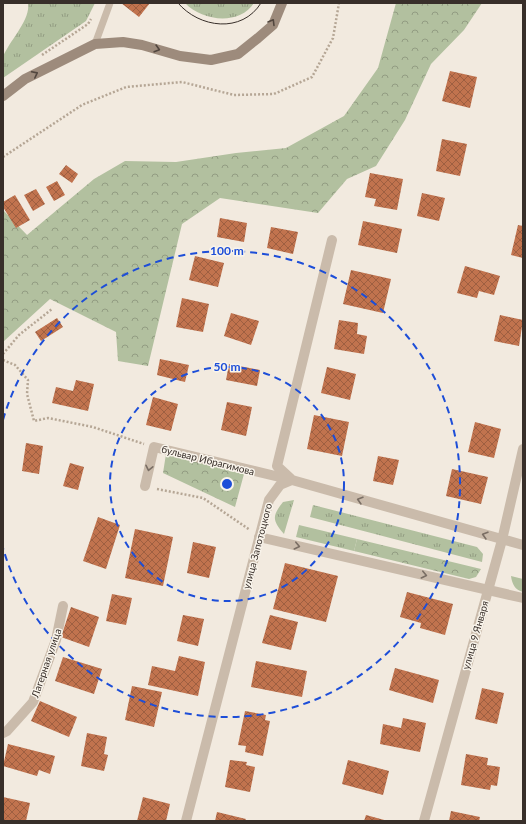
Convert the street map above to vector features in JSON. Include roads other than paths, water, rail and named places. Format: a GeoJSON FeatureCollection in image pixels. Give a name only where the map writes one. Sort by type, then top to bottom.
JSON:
{"type":"FeatureCollection","features":[{"type":"Feature","properties":{"kind":"street"},"geometry":{"type":"LineString","coordinates":[[3,96],[25,79],[95,44],[123,42],[142,45],[180,56],[211,60],[238,54],[273,25],[282,3]]}},
{"type":"Feature","properties":{"kind":"street"},"geometry":{"type":"LineString","coordinates":[[292,480],[277,466],[332,240]]}},
{"type":"Feature","properties":{"kind":"street","name":"бульвар Ибрагимова"},"geometry":{"type":"LineString","coordinates":[[145,486],[154,447],[292,480],[523,545]]}},
{"type":"Feature","properties":{"kind":"street","name":"улица 9 Января"},"geometry":{"type":"LineString","coordinates":[[424,821],[502,540],[523,449]]}},
{"type":"Feature","properties":{"kind":"street","name":"улица Запотоцкого"},"geometry":{"type":"LineString","coordinates":[[186,821],[269,500],[280,485],[292,480]]}},
{"type":"Feature","properties":{"kind":"street"},"geometry":{"type":"LineString","coordinates":[[259,537],[523,598]]}},
{"type":"Feature","properties":{"kind":"street","name":"Лагерная улица"},"geometry":{"type":"LineString","coordinates":[[3,733],[7,731],[33,702],[56,640],[63,606]]}},
{"type":"Feature","properties":{"kind":"lane"},"geometry":{"type":"LineString","coordinates":[[95,44],[110,3]]}},
{"type":"Feature","properties":{"kind":"tram line"},"geometry":{"type":"LineString","coordinates":[[178,3],[197,18],[220,24],[243,20],[253,13],[261,3]]}}]}
